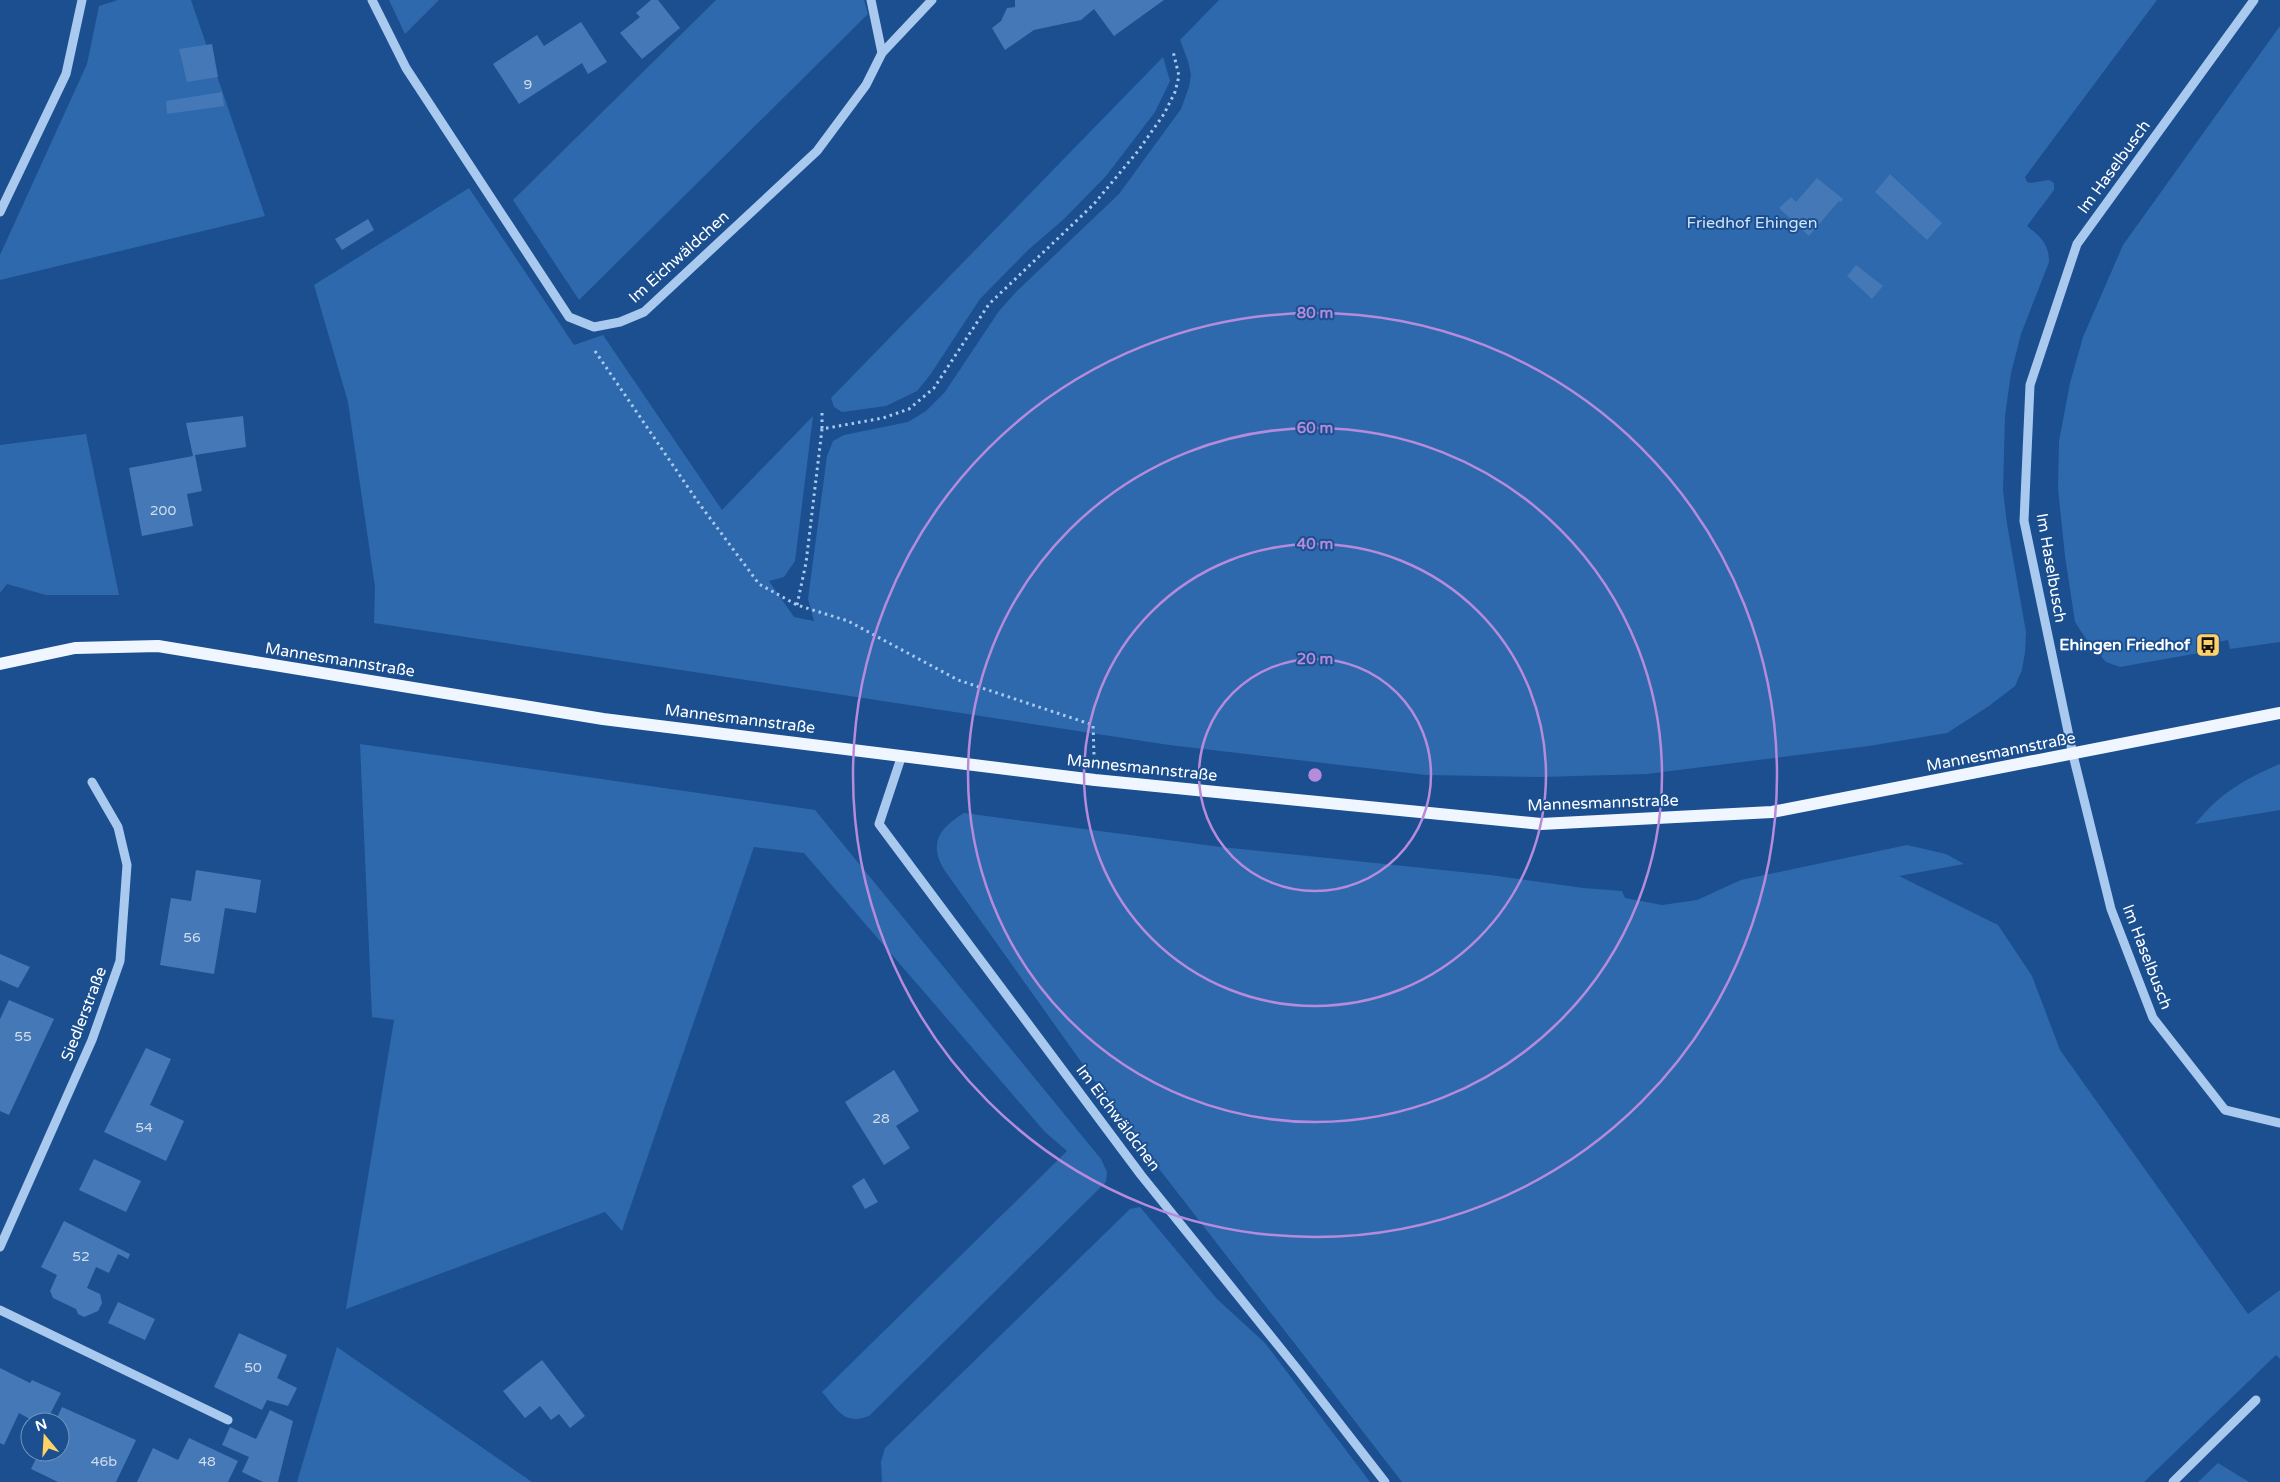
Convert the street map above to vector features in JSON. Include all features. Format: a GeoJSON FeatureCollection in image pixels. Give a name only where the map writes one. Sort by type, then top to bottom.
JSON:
{"type":"FeatureCollection","features":[{"type":"Feature","properties":{"kind":"main road","name":"Mannesmannstraße"},"geometry":{"type":"LineString","coordinates":[[0,664],[75,648],[158,646],[603,719],[1095,780],[1541,824],[1772,812],[2073,755],[2280,713]]}},
{"type":"Feature","properties":{"kind":"street"},"geometry":{"type":"LineString","coordinates":[[0,212],[66,74],[82,0]]}},
{"type":"Feature","properties":{"kind":"street"},"geometry":{"type":"LineString","coordinates":[[372,0],[406,68],[569,317]]}},
{"type":"Feature","properties":{"kind":"street"},"geometry":{"type":"LineString","coordinates":[[871,0],[882,53]]}},
{"type":"Feature","properties":{"kind":"street","name":"Im Eichwäldchen"},"geometry":{"type":"LineString","coordinates":[[569,317],[594,327],[620,322],[644,312],[817,151],[866,85],[882,53],[932,0]]}},
{"type":"Feature","properties":{"kind":"street","name":"Im Haselbusch"},"geometry":{"type":"LineString","coordinates":[[2254,0],[2077,244],[2030,385],[2024,521],[2073,755],[2111,909],[2153,1018],[2226,1110],[2280,1123]]}},
{"type":"Feature","properties":{"kind":"street","name":"Im Eichwäldchen"},"geometry":{"type":"LineString","coordinates":[[902,755],[879,824],[1141,1175],[1298,1370],[1385,1482]]}},
{"type":"Feature","properties":{"kind":"street","name":"Siedlerstraße"},"geometry":{"type":"LineString","coordinates":[[0,1247],[92,1040],[120,961],[127,865],[118,827],[92,782]]}},
{"type":"Feature","properties":{"kind":"street"},"geometry":{"type":"LineString","coordinates":[[0,1310],[228,1420]]}},
{"type":"Feature","properties":{"kind":"street"},"geometry":{"type":"LineString","coordinates":[[2172,1482],[2256,1400]]}},
{"type":"Feature","properties":{"kind":"path"},"geometry":{"type":"LineString","coordinates":[[822,429],[883,418],[909,410],[934,388],[989,304],[1094,204],[1138,151],[1164,114],[1175,92],[1179,76],[1173,51]]}},
{"type":"Feature","properties":{"kind":"path"},"geometry":{"type":"LineString","coordinates":[[569,317],[597,354],[698,502],[759,584],[797,605],[848,621],[958,680],[1093,724],[1095,780]]}},
{"type":"Feature","properties":{"kind":"path"},"geometry":{"type":"LineString","coordinates":[[797,605],[806,563],[822,429],[822,413]]}},
{"type":"Feature","properties":{"kind":"green space"},"geometry":{"type":"Polygon","coordinates":[[[118,0],[191,0],[265,216],[0,280],[0,255],[87,64],[99,6],[118,0]]]}},
{"type":"Feature","properties":{"kind":"green space"},"geometry":{"type":"Polygon","coordinates":[[[389,0],[439,0],[405,34],[389,0]]]}},
{"type":"Feature","properties":{"kind":"green space"},"geometry":{"type":"Polygon","coordinates":[[[716,0],[864,0],[868,14],[579,300],[513,200],[716,0]]]}},
{"type":"Feature","properties":{"kind":"green space","name":"Friedhof Ehingen"},"geometry":{"type":"Polygon","coordinates":[[[1219,0],[2157,0],[2025,177],[2027,182],[2031,183],[2049,180],[2054,183],[2054,190],[2027,226],[2043,241],[2048,250],[2049,262],[2021,334],[2011,373],[2005,416],[2003,490],[2026,632],[2022,670],[2015,686],[1989,706],[1947,733],[1869,746],[1647,774],[1540,777],[1426,775],[1169,745],[374,623],[375,587],[348,402],[314,285],[469,188],[574,345],[603,335],[722,510],[813,416],[795,561],[784,577],[769,581],[794,617],[814,621],[808,599],[827,456],[833,441],[844,435],[908,422],[926,411],[945,392],[999,311],[1017,291],[1119,194],[1181,109],[1191,75],[1180,40],[1219,0]]]}},
{"type":"Feature","properties":{"kind":"green space"},"geometry":{"type":"Polygon","coordinates":[[[2280,26],[2280,642],[2230,649],[2228,640],[2198,646],[2199,653],[2120,667],[2106,662],[2088,642],[2075,622],[2065,556],[2058,489],[2059,441],[2070,383],[2083,337],[2123,245],[2280,26]]]}},
{"type":"Feature","properties":{"kind":"green space"},"geometry":{"type":"Polygon","coordinates":[[[1163,57],[1170,81],[1155,112],[1106,176],[1064,219],[1028,250],[980,299],[930,375],[917,391],[886,406],[842,412],[834,407],[831,398],[1163,57]]]}},
{"type":"Feature","properties":{"kind":"green space"},"geometry":{"type":"Polygon","coordinates":[[[86,434],[119,595],[46,595],[7,584],[0,593],[0,445],[86,434]]]}},
{"type":"Feature","properties":{"kind":"green space"},"geometry":{"type":"Polygon","coordinates":[[[360,744],[815,810],[1101,1159],[1107,1172],[1106,1182],[869,1416],[853,1419],[837,1410],[822,1392],[1067,1151],[1045,1132],[804,853],[754,847],[622,1231],[605,1212],[346,1309],[394,1020],[372,1017],[360,744]]]}},
{"type":"Feature","properties":{"kind":"green space"},"geometry":{"type":"Polygon","coordinates":[[[2280,764],[2280,810],[2195,824],[2213,804],[2233,788],[2255,775],[2280,764]]]}},
{"type":"Feature","properties":{"kind":"green space"},"geometry":{"type":"Polygon","coordinates":[[[964,813],[1221,847],[1490,875],[1583,888],[1622,891],[1625,898],[1662,905],[1697,900],[1741,880],[1907,845],[1946,854],[1964,864],[1899,876],[1998,925],[2032,976],[2060,1050],[2248,1314],[2280,1290],[2280,1359],[2276,1355],[2144,1482],[1402,1482],[1139,1143],[945,871],[937,853],[939,838],[948,825],[964,813]]]}},
{"type":"Feature","properties":{"kind":"green space"},"geometry":{"type":"Polygon","coordinates":[[[1140,1207],[1217,1299],[1265,1343],[1370,1482],[882,1482],[881,1462],[885,1448],[1130,1209],[1140,1207]]]}},
{"type":"Feature","properties":{"kind":"green space"},"geometry":{"type":"Polygon","coordinates":[[[337,1347],[532,1482],[297,1482],[337,1347]]]}},
{"type":"Feature","properties":{"kind":"green space"},"geometry":{"type":"Polygon","coordinates":[[[2218,1463],[2249,1482],[2198,1482],[2218,1463]]]}},
{"type":"Feature","properties":{"kind":"building"},"geometry":{"type":"Polygon","coordinates":[[[651,0],[658,0],[680,28],[642,59],[620,33],[640,17],[636,13],[651,0]]]}},
{"type":"Feature","properties":{"kind":"building"},"geometry":{"type":"Polygon","coordinates":[[[1015,0],[1164,0],[1114,36],[1094,9],[1081,20],[1034,30],[1005,50],[992,28],[1001,21],[1007,8],[1015,7],[1015,0]]]}},
{"type":"Feature","properties":{"kind":"building"},"geometry":{"type":"Polygon","coordinates":[[[581,22],[607,62],[588,74],[582,63],[519,104],[493,64],[537,35],[544,46],[581,22]]]}},
{"type":"Feature","properties":{"kind":"building"},"geometry":{"type":"Polygon","coordinates":[[[212,44],[218,77],[187,82],[179,49],[212,44]]]}},
{"type":"Feature","properties":{"kind":"building"},"geometry":{"type":"Polygon","coordinates":[[[222,92],[224,106],[167,114],[166,101],[222,92]]]}},
{"type":"Feature","properties":{"kind":"building"},"geometry":{"type":"Polygon","coordinates":[[[1890,174],[1942,223],[1927,240],[1875,192],[1890,174]]]}},
{"type":"Feature","properties":{"kind":"building"},"geometry":{"type":"Polygon","coordinates":[[[1817,178],[1843,199],[1841,202],[1839,201],[1809,236],[1779,208],[1791,197],[1796,202],[1817,178]]]}},
{"type":"Feature","properties":{"kind":"building"},"geometry":{"type":"Polygon","coordinates":[[[368,219],[374,230],[342,250],[335,239],[368,219]]]}},
{"type":"Feature","properties":{"kind":"building"},"geometry":{"type":"Polygon","coordinates":[[[1856,265],[1883,286],[1872,299],[1847,276],[1856,265]]]}},
{"type":"Feature","properties":{"kind":"building"},"geometry":{"type":"Polygon","coordinates":[[[243,416],[246,447],[195,455],[202,491],[187,494],[193,526],[142,536],[129,468],[193,456],[186,423],[243,416]]]}},
{"type":"Feature","properties":{"kind":"building"},"geometry":{"type":"Polygon","coordinates":[[[196,870],[261,880],[256,913],[225,908],[214,974],[160,965],[171,898],[191,901],[196,870]]]}},
{"type":"Feature","properties":{"kind":"building"},"geometry":{"type":"Polygon","coordinates":[[[0,954],[30,967],[18,988],[0,980],[0,954]]]}},
{"type":"Feature","properties":{"kind":"building"},"geometry":{"type":"Polygon","coordinates":[[[9,1000],[54,1019],[9,1115],[0,1111],[0,1019],[9,1000]]]}},
{"type":"Feature","properties":{"kind":"building"},"geometry":{"type":"Polygon","coordinates":[[[146,1048],[171,1059],[150,1105],[184,1121],[166,1161],[104,1132],[146,1048]]]}},
{"type":"Feature","properties":{"kind":"building"},"geometry":{"type":"Polygon","coordinates":[[[894,1070],[919,1111],[896,1126],[910,1148],[884,1165],[845,1102],[894,1070]]]}},
{"type":"Feature","properties":{"kind":"building"},"geometry":{"type":"Polygon","coordinates":[[[94,1159],[141,1181],[126,1212],[79,1190],[94,1159]]]}},
{"type":"Feature","properties":{"kind":"building"},"geometry":{"type":"Polygon","coordinates":[[[864,1178],[878,1202],[865,1209],[852,1186],[864,1178]]]}},
{"type":"Feature","properties":{"kind":"building"},"geometry":{"type":"Polygon","coordinates":[[[64,1221],[130,1254],[128,1259],[118,1254],[109,1273],[96,1267],[87,1288],[100,1294],[102,1303],[98,1311],[84,1317],[78,1314],[76,1309],[53,1298],[50,1291],[57,1275],[41,1267],[64,1221]]]}},
{"type":"Feature","properties":{"kind":"building"},"geometry":{"type":"Polygon","coordinates":[[[118,1302],[155,1319],[145,1340],[108,1323],[118,1302]]]}},
{"type":"Feature","properties":{"kind":"building"},"geometry":{"type":"Polygon","coordinates":[[[239,1333],[287,1355],[277,1378],[297,1388],[288,1406],[267,1400],[262,1410],[214,1387],[239,1333]]]}},
{"type":"Feature","properties":{"kind":"building"},"geometry":{"type":"Polygon","coordinates":[[[542,1360],[585,1416],[570,1428],[559,1414],[551,1420],[540,1406],[525,1418],[503,1391],[542,1360]]]}},
{"type":"Feature","properties":{"kind":"building"},"geometry":{"type":"Polygon","coordinates":[[[0,1368],[30,1383],[32,1380],[61,1393],[51,1412],[20,1412],[4,1445],[0,1443],[0,1368]]]}},
{"type":"Feature","properties":{"kind":"building"},"geometry":{"type":"Polygon","coordinates":[[[62,1407],[136,1440],[116,1482],[58,1482],[31,1469],[34,1462],[70,1462],[70,1412],[60,1412],[62,1407]]]}},
{"type":"Feature","properties":{"kind":"building"},"geometry":{"type":"Polygon","coordinates":[[[270,1410],[293,1421],[278,1482],[263,1482],[242,1472],[249,1457],[222,1445],[230,1427],[256,1439],[270,1410]]]}},
{"type":"Feature","properties":{"kind":"building"},"geometry":{"type":"Polygon","coordinates":[[[189,1438],[238,1461],[228,1482],[137,1482],[153,1448],[178,1460],[189,1438]]]}},
{"type":"Feature","properties":{"kind":"place","name":"Ehingen Friedhof"},"geometry":{"type":"Point","coordinates":[2208,645]}}]}
